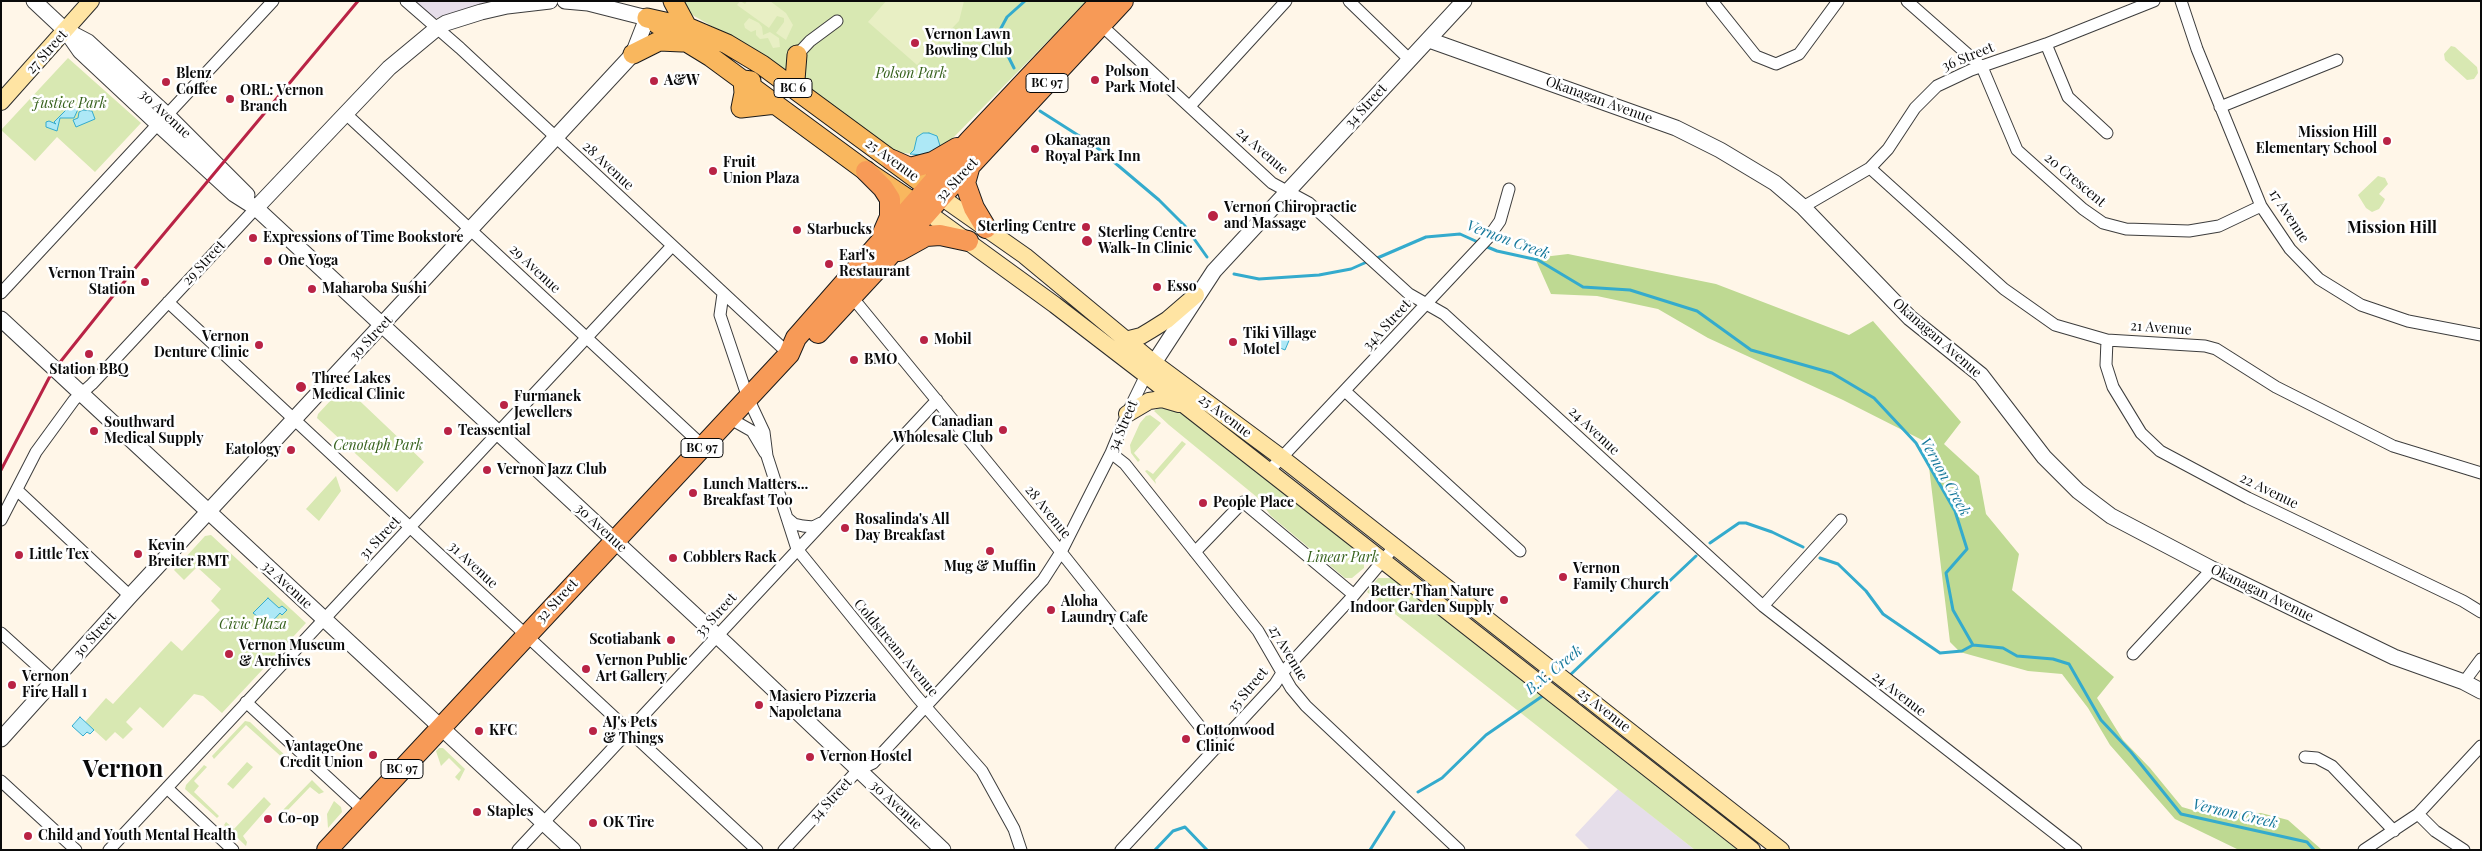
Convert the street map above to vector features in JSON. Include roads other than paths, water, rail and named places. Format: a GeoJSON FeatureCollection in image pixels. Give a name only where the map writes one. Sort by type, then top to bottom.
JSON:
{"type":"FeatureCollection","features":[{"type":"Feature","properties":{"kind":"highway","name":"32 Street"},"geometry":{"type":"LineString","coordinates":[[789,354],[796,338],[883,251],[935,192],[969,141],[1101,1]]}},
{"type":"Feature","properties":{"kind":"highway","name":"32 Street"},"geometry":{"type":"LineString","coordinates":[[935,192],[970,165],[1123,1]]}},
{"type":"Feature","properties":{"kind":"highway"},"geometry":{"type":"LineString","coordinates":[[892,160],[910,168],[933,162],[969,141]]}},
{"type":"Feature","properties":{"kind":"highway"},"geometry":{"type":"LineString","coordinates":[[970,165],[965,183],[974,208],[986,228]]}},
{"type":"Feature","properties":{"kind":"highway"},"geometry":{"type":"LineString","coordinates":[[866,171],[883,188],[890,199],[890,217],[883,251]]}},
{"type":"Feature","properties":{"kind":"highway"},"geometry":{"type":"LineString","coordinates":[[883,251],[926,236],[940,236],[968,241]]}},
{"type":"Feature","properties":{"kind":"highway","name":"32 Street"},"geometry":{"type":"LineString","coordinates":[[327,850],[526,634],[789,354],[806,345],[852,297],[883,251]]}},
{"type":"Feature","properties":{"kind":"main road","name":"27 Street"},"geometry":{"type":"LineString","coordinates":[[1,102],[92,1]]}},
{"type":"Feature","properties":{"kind":"main road"},"geometry":{"type":"LineString","coordinates":[[633,54],[659,41],[686,35],[673,1]]}},
{"type":"Feature","properties":{"kind":"main road","name":"25 Avenue"},"geometry":{"type":"LineString","coordinates":[[650,10],[866,171],[1150,369],[1282,458],[1781,850]]}},
{"type":"Feature","properties":{"kind":"main road","name":"25 Avenue"},"geometry":{"type":"LineString","coordinates":[[686,35],[727,44],[762,65],[1025,256],[1125,340],[1186,406],[1752,850]]}},
{"type":"Feature","properties":{"kind":"main road"},"geometry":{"type":"LineString","coordinates":[[762,65],[781,65],[797,55]]}},
{"type":"Feature","properties":{"kind":"main road"},"geometry":{"type":"LineString","coordinates":[[797,55],[795,80],[804,95]]}},
{"type":"Feature","properties":{"kind":"main road"},"geometry":{"type":"LineString","coordinates":[[743,80],[761,82],[798,106],[846,127]]}},
{"type":"Feature","properties":{"kind":"main road"},"geometry":{"type":"LineString","coordinates":[[1125,340],[1141,336],[1159,325],[1196,295]]}},
{"type":"Feature","properties":{"kind":"main road"},"geometry":{"type":"LineString","coordinates":[[1127,414],[1149,401],[1162,399],[1186,406]]}},
{"type":"Feature","properties":{"kind":"street","name":"30 Avenue"},"geometry":{"type":"LineString","coordinates":[[34,1],[66,31],[80,51],[242,187],[256,208]]}},
{"type":"Feature","properties":{"kind":"street"},"geometry":{"type":"LineString","coordinates":[[1,293],[272,1]]}},
{"type":"Feature","properties":{"kind":"street","name":"28 Avenue"},"geometry":{"type":"LineString","coordinates":[[406,1],[460,48],[789,354]]}},
{"type":"Feature","properties":{"kind":"street"},"geometry":{"type":"LineString","coordinates":[[436,29],[446,23],[481,12],[507,6],[550,1]]}},
{"type":"Feature","properties":{"kind":"street","name":"25 Avenue"},"geometry":{"type":"LineString","coordinates":[[565,1],[650,10]]}},
{"type":"Feature","properties":{"kind":"street"},"geometry":{"type":"LineString","coordinates":[[1190,106],[1286,1]]}},
{"type":"Feature","properties":{"kind":"street"},"geometry":{"type":"LineString","coordinates":[[1349,1],[1410,60]]}},
{"type":"Feature","properties":{"kind":"street","name":"34 Street"},"geometry":{"type":"LineString","coordinates":[[784,850],[858,770],[873,764],[1043,580],[1062,552],[1150,369],[1196,295],[1219,266],[1286,191],[1464,1]]}},
{"type":"Feature","properties":{"kind":"street"},"geometry":{"type":"LineString","coordinates":[[1712,1],[1756,56],[1776,64],[1800,54],[1838,1]]}},
{"type":"Feature","properties":{"kind":"street"},"geometry":{"type":"LineString","coordinates":[[1907,1],[1982,67]]}},
{"type":"Feature","properties":{"kind":"street","name":"36 Street"},"geometry":{"type":"LineString","coordinates":[[1803,207],[1811,200],[1853,179],[1870,168],[1888,149],[1915,108],[1937,86],[2154,1]]}},
{"type":"Feature","properties":{"kind":"street","name":"17 Avenue"},"geometry":{"type":"LineString","coordinates":[[2181,1],[2220,107],[2261,206],[2290,249],[2319,279],[2361,305],[2408,321],[2481,335]]}},
{"type":"Feature","properties":{"kind":"street","name":"30 Street"},"geometry":{"type":"LineString","coordinates":[[1,739],[130,596],[633,54],[650,10]]}},
{"type":"Feature","properties":{"kind":"street"},"geometry":{"type":"LineString","coordinates":[[797,55],[810,41],[837,21]]}},
{"type":"Feature","properties":{"kind":"street","name":"24 Avenue"},"geometry":{"type":"LineString","coordinates":[[1101,25],[1272,183],[1309,203],[1409,294],[1444,314],[1763,606],[2076,850]]}},
{"type":"Feature","properties":{"kind":"street","name":"29 Street"},"geometry":{"type":"LineString","coordinates":[[1,520],[36,452],[66,409],[389,68],[436,29]]}},
{"type":"Feature","properties":{"kind":"street","name":"Okanagan Avenue"},"geometry":{"type":"LineString","coordinates":[[1429,40],[1684,131],[1775,183],[1803,207],[1910,318],[1981,375],[2044,457],[2078,491],[2111,516],[2212,569],[2394,657],[2464,682],[2481,691]]}},
{"type":"Feature","properties":{"kind":"street"},"geometry":{"type":"LineString","coordinates":[[2046,44],[2068,97],[2107,133]]}},
{"type":"Feature","properties":{"kind":"street"},"geometry":{"type":"LineString","coordinates":[[2220,107],[2337,60]]}},
{"type":"Feature","properties":{"kind":"street","name":"20 Crescent"},"geometry":{"type":"LineString","coordinates":[[1982,67],[2017,150],[2083,209],[2103,223],[2126,229],[2189,231],[2219,226],[2261,206]]}},
{"type":"Feature","properties":{"kind":"street","name":"29 Avenue"},"geometry":{"type":"LineString","coordinates":[[346,114],[703,446]]}},
{"type":"Feature","properties":{"kind":"street","name":"30 Avenue"},"geometry":{"type":"LineString","coordinates":[[162,120],[234,194],[256,208],[717,636],[943,850]]}},
{"type":"Feature","properties":{"kind":"street","name":"21 Avenue"},"geometry":{"type":"LineString","coordinates":[[1870,168],[2004,289],[2055,325],[2107,340],[2205,346],[2216,349],[2276,388],[2393,446],[2481,473]]}},
{"type":"Feature","properties":{"kind":"street"},"geometry":{"type":"LineString","coordinates":[[242,187],[250,193],[259,194],[278,185]]}},
{"type":"Feature","properties":{"kind":"street","name":"34A Street"},"geometry":{"type":"LineString","coordinates":[[1270,471],[1346,392],[1488,238],[1500,221],[1509,189]]}},
{"type":"Feature","properties":{"kind":"street","name":"31 Street"},"geometry":{"type":"LineString","coordinates":[[109,850],[672,246]]}},
{"type":"Feature","properties":{"kind":"street","name":"Coldstream Avenue"},"geometry":{"type":"LineString","coordinates":[[723,294],[720,315],[748,398],[764,432],[767,456],[797,549],[925,707],[982,770],[1014,829],[1021,850]]}},
{"type":"Feature","properties":{"kind":"street","name":"28 Avenue"},"geometry":{"type":"LineString","coordinates":[[852,297],[1062,552],[1217,748]]}},
{"type":"Feature","properties":{"kind":"street","name":"31 Avenue"},"geometry":{"type":"LineString","coordinates":[[168,302],[757,850]]}},
{"type":"Feature","properties":{"kind":"street","name":"32 Avenue"},"geometry":{"type":"LineString","coordinates":[[1,319],[82,392],[574,850]]}},
{"type":"Feature","properties":{"kind":"street","name":"22 Avenue"},"geometry":{"type":"LineString","coordinates":[[2107,340],[2106,365],[2113,387],[2141,433],[2160,452],[2248,498],[2463,601],[2481,612]]}},
{"type":"Feature","properties":{"kind":"street"},"geometry":{"type":"LineString","coordinates":[[1346,392],[1520,551]]}},
{"type":"Feature","properties":{"kind":"street","name":"33 Street"},"geometry":{"type":"LineString","coordinates":[[518,850],[937,400]]}},
{"type":"Feature","properties":{"kind":"street","name":"Coldstream Avenue"},"geometry":{"type":"LineString","coordinates":[[729,418],[745,425],[752,431],[767,456]]}},
{"type":"Feature","properties":{"kind":"street","name":"27 Avenue"},"geometry":{"type":"LineString","coordinates":[[1111,453],[1125,464],[1258,631],[1291,688],[1306,706],[1459,850]]}},
{"type":"Feature","properties":{"kind":"street"},"geometry":{"type":"LineString","coordinates":[[17,490],[130,596]]}},
{"type":"Feature","properties":{"kind":"street"},"geometry":{"type":"LineString","coordinates":[[1195,552],[1243,502],[1354,595]]}},
{"type":"Feature","properties":{"kind":"street"},"geometry":{"type":"LineString","coordinates":[[787,518],[794,524],[803,526],[813,527],[822,522]]}},
{"type":"Feature","properties":{"kind":"street"},"geometry":{"type":"LineString","coordinates":[[1763,606],[1841,520]]}},
{"type":"Feature","properties":{"kind":"street","name":"35 Street"},"geometry":{"type":"LineString","coordinates":[[1121,850],[1275,684],[1282,673],[1354,595],[1395,546]]}},
{"type":"Feature","properties":{"kind":"street"},"geometry":{"type":"LineString","coordinates":[[2133,654],[2212,569]]}},
{"type":"Feature","properties":{"kind":"street"},"geometry":{"type":"LineString","coordinates":[[1,633],[54,681]]}},
{"type":"Feature","properties":{"kind":"street"},"geometry":{"type":"LineString","coordinates":[[2464,682],[2481,658]]}},
{"type":"Feature","properties":{"kind":"street"},"geometry":{"type":"LineString","coordinates":[[246,702],[364,811]]}},
{"type":"Feature","properties":{"kind":"street"},"geometry":{"type":"LineString","coordinates":[[2364,850],[2418,814],[2481,746]]}},
{"type":"Feature","properties":{"kind":"street"},"geometry":{"type":"LineString","coordinates":[[2305,757],[2317,758],[2332,766],[2394,831]]}},
{"type":"Feature","properties":{"kind":"street"},"geometry":{"type":"LineString","coordinates":[[1,781],[76,850]]}},
{"type":"Feature","properties":{"kind":"street"},"geometry":{"type":"LineString","coordinates":[[167,788],[233,850]]}},
{"type":"Feature","properties":{"kind":"street"},"geometry":{"type":"LineString","coordinates":[[2418,814],[2435,831],[2464,850]]}},
{"type":"Feature","properties":{"kind":"water"},"geometry":{"type":"Polygon","coordinates":[[[79,107],[74,118],[60,118],[57,131],[46,127],[46,122],[49,121],[56,124],[54,122],[68,108],[79,107]]]}},
{"type":"Feature","properties":{"kind":"water"},"geometry":{"type":"Polygon","coordinates":[[[83,110],[92,111],[95,119],[76,127],[73,120],[78,118],[79,112],[83,110]]]}},
{"type":"Feature","properties":{"kind":"water"},"geometry":{"type":"Polygon","coordinates":[[[923,133],[937,136],[941,149],[923,155],[910,154],[914,150],[917,137],[923,133]]]}},
{"type":"Feature","properties":{"kind":"water"},"geometry":{"type":"Polygon","coordinates":[[[1280,327],[1293,331],[1285,350],[1273,345],[1280,327]]]}},
{"type":"Feature","properties":{"kind":"water"},"geometry":{"type":"Polygon","coordinates":[[[268,598],[279,608],[282,606],[287,610],[282,615],[280,613],[269,625],[253,613],[268,598]]]}},
{"type":"Feature","properties":{"kind":"water"},"geometry":{"type":"Polygon","coordinates":[[[80,717],[94,730],[90,734],[87,732],[83,736],[72,726],[80,717]]]}},
{"type":"Feature","properties":{"kind":"waterway","name":"Vernon Creek"},"geometry":{"type":"LineString","coordinates":[[1014,68],[1004,48],[1000,30],[1007,17],[1025,1]]}},
{"type":"Feature","properties":{"kind":"waterway","name":"Vernon Creek"},"geometry":{"type":"LineString","coordinates":[[1040,111],[1095,146],[1159,200],[1185,226],[1207,257]]}},
{"type":"Feature","properties":{"kind":"waterway","name":"Vernon Creek"},"geometry":{"type":"LineString","coordinates":[[1375,259],[1426,237],[1460,234],[1480,243]]}},
{"type":"Feature","properties":{"kind":"waterway","name":"Vernon Creek"},"geometry":{"type":"LineString","coordinates":[[1485,246],[1497,251],[1538,260],[1583,287],[1630,290],[1697,311],[1751,350],[1832,373],[1874,398],[1916,443],[1955,511],[1967,549],[1946,573],[1953,610],[1973,645]]}},
{"type":"Feature","properties":{"kind":"waterway","name":"Vernon Creek"},"geometry":{"type":"LineString","coordinates":[[1234,274],[1259,279],[1319,275],[1351,269],[1369,261]]}},
{"type":"Feature","properties":{"kind":"waterway","name":"B.X. Creek"},"geometry":{"type":"LineString","coordinates":[[1710,543],[1739,523],[1746,523],[1772,532],[1803,547]]}},
{"type":"Feature","properties":{"kind":"waterway","name":"B.X. Creek"},"geometry":{"type":"LineString","coordinates":[[1569,676],[1696,556]]}},
{"type":"Feature","properties":{"kind":"waterway","name":"B.X. Creek"},"geometry":{"type":"LineString","coordinates":[[1820,558],[1838,564],[1866,591],[1883,614],[1940,653],[1962,651],[1973,645]]}},
{"type":"Feature","properties":{"kind":"waterway","name":"Vernon Creek"},"geometry":{"type":"LineString","coordinates":[[1973,645],[2003,648],[2017,656],[2053,659],[2069,664],[2101,720],[2131,752],[2181,814],[2307,842],[2314,850]]}},
{"type":"Feature","properties":{"kind":"waterway","name":"B.X. Creek"},"geometry":{"type":"LineString","coordinates":[[1418,792],[1442,778],[1486,735],[1544,695]]}},
{"type":"Feature","properties":{"kind":"waterway","name":"B.X. Creek"},"geometry":{"type":"LineString","coordinates":[[1370,850],[1394,812]]}},
{"type":"Feature","properties":{"kind":"waterway","name":"B.X. Creek"},"geometry":{"type":"LineString","coordinates":[[1155,850],[1173,831],[1185,827],[1207,850]]}},
{"type":"Feature","properties":{"kind":"railway"},"geometry":{"type":"LineString","coordinates":[[1,470],[49,378],[61,361],[132,272],[358,1]]}},
{"type":"Feature","properties":{"kind":"place","name":"Vernon Lawn Bowling Club"},"geometry":{"type":"Point","coordinates":[915,43]}},
{"type":"Feature","properties":{"kind":"place","name":"Polson Park Motel"},"geometry":{"type":"Point","coordinates":[1095,80]}},
{"type":"Feature","properties":{"kind":"place","name":"A&W"},"geometry":{"type":"Point","coordinates":[654,81]}},
{"type":"Feature","properties":{"kind":"place","name":"Blenz Coffee"},"geometry":{"type":"Point","coordinates":[166,82]}},
{"type":"Feature","properties":{"kind":"place","name":"ORL: Vernon Branch"},"geometry":{"type":"Point","coordinates":[230,99]}},
{"type":"Feature","properties":{"kind":"place","name":"Mission Hill Elementary School"},"geometry":{"type":"Point","coordinates":[2387,141]}},
{"type":"Feature","properties":{"kind":"place","name":"Okanagan Royal Park Inn"},"geometry":{"type":"Point","coordinates":[1035,149]}},
{"type":"Feature","properties":{"kind":"place","name":"Fruit Union Plaza"},"geometry":{"type":"Point","coordinates":[713,171]}},
{"type":"Feature","properties":{"kind":"place","name":"Vernon Chiropractic and Massage"},"geometry":{"type":"Point","coordinates":[1213,216]}},
{"type":"Feature","properties":{"kind":"place","name":"Sterling Centre"},"geometry":{"type":"Point","coordinates":[1086,227]}},
{"type":"Feature","properties":{"kind":"place","name":"Starbucks"},"geometry":{"type":"Point","coordinates":[797,230]}},
{"type":"Feature","properties":{"kind":"place","name":"Expressions of Time Bookstore"},"geometry":{"type":"Point","coordinates":[253,238]}},
{"type":"Feature","properties":{"kind":"place","name":"Sterling Centre Walk-In Clinic"},"geometry":{"type":"Point","coordinates":[1087,241]}},
{"type":"Feature","properties":{"kind":"place","name":"One Yoga"},"geometry":{"type":"Point","coordinates":[268,261]}},
{"type":"Feature","properties":{"kind":"place","name":"Earl's Restaurant"},"geometry":{"type":"Point","coordinates":[829,264]}},
{"type":"Feature","properties":{"kind":"place","name":"Vernon Train Station"},"geometry":{"type":"Point","coordinates":[145,282]}},
{"type":"Feature","properties":{"kind":"place","name":"Esso"},"geometry":{"type":"Point","coordinates":[1157,287]}},
{"type":"Feature","properties":{"kind":"place","name":"Maharoba Sushi"},"geometry":{"type":"Point","coordinates":[312,289]}},
{"type":"Feature","properties":{"kind":"place","name":"Mobil"},"geometry":{"type":"Point","coordinates":[924,340]}},
{"type":"Feature","properties":{"kind":"place","name":"Tiki Village Motel"},"geometry":{"type":"Point","coordinates":[1233,342]}},
{"type":"Feature","properties":{"kind":"place","name":"Vernon Denture Clinic"},"geometry":{"type":"Point","coordinates":[259,345]}},
{"type":"Feature","properties":{"kind":"place","name":"Station BBQ"},"geometry":{"type":"Point","coordinates":[89,354]}},
{"type":"Feature","properties":{"kind":"place","name":"BMO"},"geometry":{"type":"Point","coordinates":[854,360]}},
{"type":"Feature","properties":{"kind":"place","name":"Three Lakes Medical Clinic"},"geometry":{"type":"Point","coordinates":[301,387]}},
{"type":"Feature","properties":{"kind":"place","name":"Furmanek Jewellers"},"geometry":{"type":"Point","coordinates":[504,405]}},
{"type":"Feature","properties":{"kind":"place","name":"Canadian Wholesale Club"},"geometry":{"type":"Point","coordinates":[1003,430]}},
{"type":"Feature","properties":{"kind":"place","name":"Southward Medical Supply"},"geometry":{"type":"Point","coordinates":[94,431]}},
{"type":"Feature","properties":{"kind":"place","name":"Teassential"},"geometry":{"type":"Point","coordinates":[448,431]}},
{"type":"Feature","properties":{"kind":"place","name":"Eatology"},"geometry":{"type":"Point","coordinates":[291,450]}},
{"type":"Feature","properties":{"kind":"place","name":"Vernon Jazz Club"},"geometry":{"type":"Point","coordinates":[487,470]}},
{"type":"Feature","properties":{"kind":"place","name":"Lunch Matters... Breakfast Too"},"geometry":{"type":"Point","coordinates":[693,493]}},
{"type":"Feature","properties":{"kind":"place","name":"People Place"},"geometry":{"type":"Point","coordinates":[1203,503]}},
{"type":"Feature","properties":{"kind":"place","name":"Rosalinda's All Day Breakfast"},"geometry":{"type":"Point","coordinates":[845,528]}},
{"type":"Feature","properties":{"kind":"place","name":"Mug & Muffin"},"geometry":{"type":"Point","coordinates":[990,551]}},
{"type":"Feature","properties":{"kind":"place","name":"Kevin Breiter RMT"},"geometry":{"type":"Point","coordinates":[138,554]}},
{"type":"Feature","properties":{"kind":"place","name":"Little Tex"},"geometry":{"type":"Point","coordinates":[19,555]}},
{"type":"Feature","properties":{"kind":"place","name":"Cobblers Rack"},"geometry":{"type":"Point","coordinates":[673,558]}},
{"type":"Feature","properties":{"kind":"place","name":"Vernon Family Church"},"geometry":{"type":"Point","coordinates":[1563,577]}},
{"type":"Feature","properties":{"kind":"place","name":"Better Than Nature Indoor Garden Supply"},"geometry":{"type":"Point","coordinates":[1504,600]}},
{"type":"Feature","properties":{"kind":"place","name":"Aloha Laundry Cafe"},"geometry":{"type":"Point","coordinates":[1051,610]}},
{"type":"Feature","properties":{"kind":"place","name":"Scotiabank"},"geometry":{"type":"Point","coordinates":[671,640]}},
{"type":"Feature","properties":{"kind":"place","name":"Vernon Museum & Archives"},"geometry":{"type":"Point","coordinates":[229,654]}},
{"type":"Feature","properties":{"kind":"place","name":"Vernon Public Art Gallery"},"geometry":{"type":"Point","coordinates":[586,669]}},
{"type":"Feature","properties":{"kind":"place","name":"Vernon Fire Hall 1"},"geometry":{"type":"Point","coordinates":[12,685]}},
{"type":"Feature","properties":{"kind":"place","name":"Masiero Pizzeria Napoletana"},"geometry":{"type":"Point","coordinates":[759,705]}},
{"type":"Feature","properties":{"kind":"place","name":"KFC"},"geometry":{"type":"Point","coordinates":[479,731]}},
{"type":"Feature","properties":{"kind":"place","name":"AJ's Pets & Things"},"geometry":{"type":"Point","coordinates":[593,731]}},
{"type":"Feature","properties":{"kind":"place","name":"Cottonwood Clinic"},"geometry":{"type":"Point","coordinates":[1186,739]}},
{"type":"Feature","properties":{"kind":"place","name":"VantageOne Credit Union"},"geometry":{"type":"Point","coordinates":[373,755]}},
{"type":"Feature","properties":{"kind":"place","name":"Vernon Hostel"},"geometry":{"type":"Point","coordinates":[810,757]}},
{"type":"Feature","properties":{"kind":"place","name":"Staples"},"geometry":{"type":"Point","coordinates":[477,812]}},
{"type":"Feature","properties":{"kind":"place","name":"Co-op"},"geometry":{"type":"Point","coordinates":[268,819]}},
{"type":"Feature","properties":{"kind":"place","name":"OK Tire"},"geometry":{"type":"Point","coordinates":[593,823]}},
{"type":"Feature","properties":{"kind":"place","name":"Child and Youth Mental Health"},"geometry":{"type":"Point","coordinates":[28,836]}},
{"type":"Feature","properties":{"kind":"district","name":"Mission Hill"},"geometry":{"type":"Point","coordinates":[2392,228]}},
{"type":"Feature","properties":{"kind":"district","name":"Vernon"},"geometry":{"type":"Point","coordinates":[123,770]}},
{"type":"Feature","properties":{"kind":"park label","name":"Polson Park"},"geometry":{"type":"Point","coordinates":[911,74]}},
{"type":"Feature","properties":{"kind":"park label","name":"Justice Park"},"geometry":{"type":"Point","coordinates":[69,104]}},
{"type":"Feature","properties":{"kind":"park label","name":"Cenotaph Park"},"geometry":{"type":"Point","coordinates":[378,446]}},
{"type":"Feature","properties":{"kind":"park label","name":"Linear Park"},"geometry":{"type":"Point","coordinates":[1343,558]}},
{"type":"Feature","properties":{"kind":"park label","name":"Civic Plaza"},"geometry":{"type":"Point","coordinates":[253,625]}}]}
